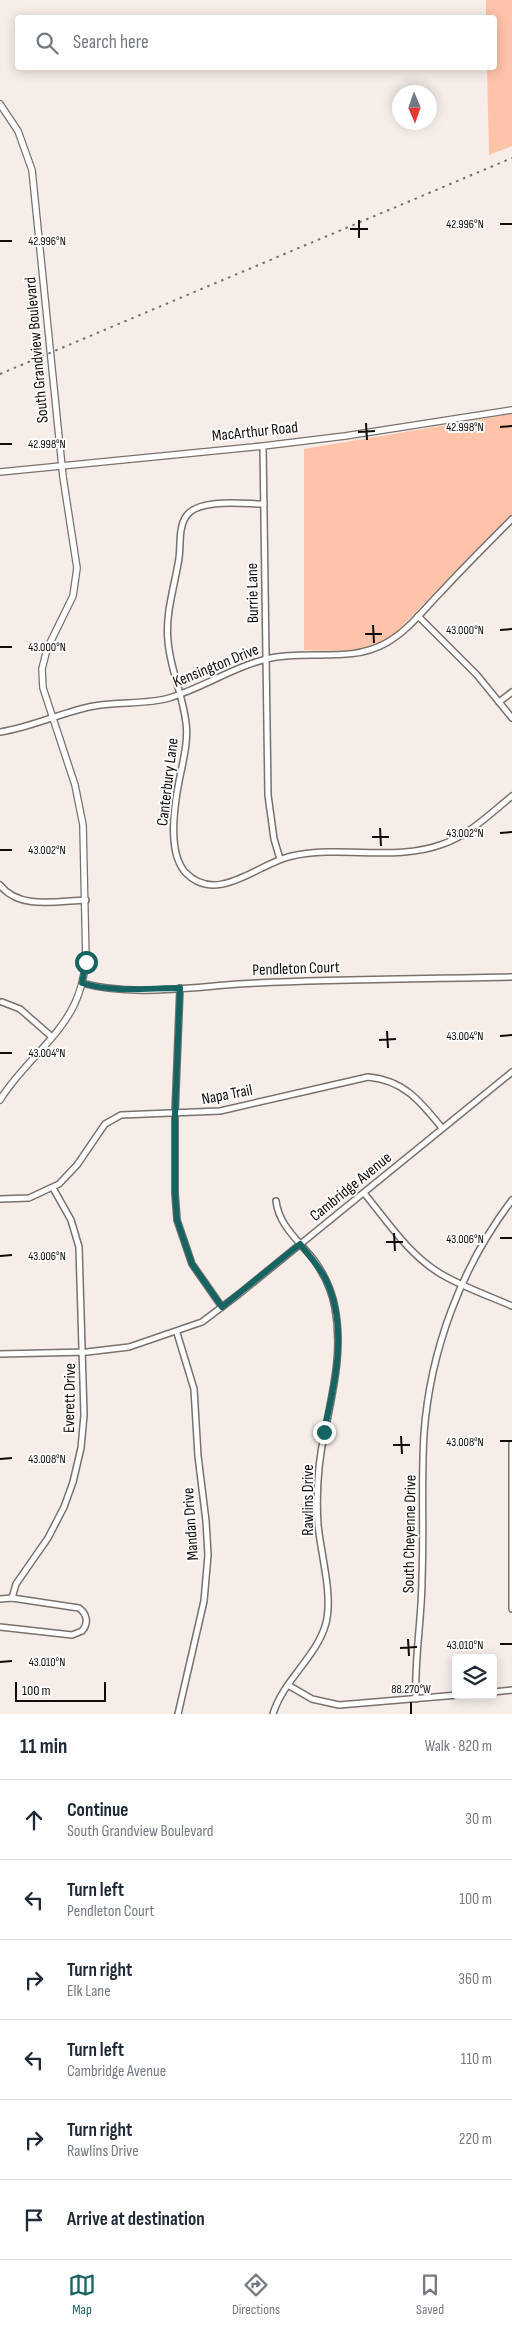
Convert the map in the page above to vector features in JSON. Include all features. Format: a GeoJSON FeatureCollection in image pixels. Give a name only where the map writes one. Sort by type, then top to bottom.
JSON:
{"type":"FeatureCollection","features":[{"type":"Feature","properties":{"kind":"street","name":"South Grandview Boulevard"},"geometry":{"type":"LineString","coordinates":[[0,104],[18,131],[32,170],[66,509],[76,558],[77,577],[73,596],[47,649],[43,662],[42,688],[69,767],[80,807],[84,841],[86,900],[86,962],[82,983],[70,1012],[0,1100]]}},
{"type":"Feature","properties":{"kind":"street","name":"MacArthur Road"},"geometry":{"type":"LineString","coordinates":[[0,472],[263,446],[345,436],[512,410]]}},
{"type":"Feature","properties":{"kind":"street","name":"Burrie Lane"},"geometry":{"type":"LineString","coordinates":[[263,446],[268,795],[274,838],[280,859]]}},
{"type":"Feature","properties":{"kind":"street","name":"Canterbury Lane"},"geometry":{"type":"LineString","coordinates":[[264,504],[201,506],[191,512],[182,524],[168,632],[169,649],[187,732],[175,809],[175,846],[179,863],[186,872],[200,882],[221,885],[233,882],[280,859],[305,854],[407,852],[438,846],[466,832],[512,796]]}},
{"type":"Feature","properties":{"kind":"street","name":"Kensington Drive"},"geometry":{"type":"LineString","coordinates":[[0,732],[97,706],[152,702],[180,694],[230,670],[266,659],[295,654],[346,654],[366,651],[390,641],[418,616],[512,519]]}},
{"type":"Feature","properties":{"kind":"street"},"geometry":{"type":"LineString","coordinates":[[418,616],[462,659],[512,718]]}},
{"type":"Feature","properties":{"kind":"street"},"geometry":{"type":"LineString","coordinates":[[499,702],[512,692]]}},
{"type":"Feature","properties":{"kind":"street"},"geometry":{"type":"LineString","coordinates":[[0,885],[12,896],[22,900],[86,900]]}},
{"type":"Feature","properties":{"kind":"street","name":"Pendleton Court"},"geometry":{"type":"LineString","coordinates":[[82,983],[114,989],[180,988],[254,982],[512,976]]}},
{"type":"Feature","properties":{"kind":"street"},"geometry":{"type":"LineString","coordinates":[[180,988],[175,1114],[175,1193],[180,1234],[192,1264],[222,1307]]}},
{"type":"Feature","properties":{"kind":"street"},"geometry":{"type":"LineString","coordinates":[[2,1002],[20,1009],[52,1037]]}},
{"type":"Feature","properties":{"kind":"street","name":"Cambridge Avenue"},"geometry":{"type":"LineString","coordinates":[[0,1354],[120,1349],[202,1322],[512,1072]]}},
{"type":"Feature","properties":{"kind":"street","name":"Napa Trail"},"geometry":{"type":"LineString","coordinates":[[0,1199],[29,1198],[53,1188],[69,1175],[102,1127],[113,1118],[134,1114],[220,1111],[368,1077],[390,1081],[411,1092],[442,1128]]}},
{"type":"Feature","properties":{"kind":"street","name":"Everett Drive"},"geometry":{"type":"LineString","coordinates":[[12,1598],[16,1584],[52,1531],[73,1482],[84,1430],[78,1239],[67,1210],[53,1188]]}},
{"type":"Feature","properties":{"kind":"street"},"geometry":{"type":"LineString","coordinates":[[364,1193],[420,1258],[441,1274],[512,1306]]}},
{"type":"Feature","properties":{"kind":"street","name":"South Cheyenne Drive"},"geometry":{"type":"LineString","coordinates":[[416,1699],[415,1673],[422,1584],[424,1433],[434,1368],[444,1331],[463,1284],[490,1231],[512,1200]]}},
{"type":"Feature","properties":{"kind":"street","name":"Rawlins Drive"},"geometry":{"type":"LineString","coordinates":[[273,1714],[288,1685],[319,1640],[327,1614],[317,1496],[320,1456],[337,1371],[337,1325],[332,1294],[320,1270],[279,1218],[276,1201]]}},
{"type":"Feature","properties":{"kind":"street","name":"Mandan Drive"},"geometry":{"type":"LineString","coordinates":[[176,1332],[194,1389],[198,1456],[208,1548],[204,1601],[178,1714]]}},
{"type":"Feature","properties":{"kind":"street"},"geometry":{"type":"LineString","coordinates":[[512,1444],[512,1608]]}},
{"type":"Feature","properties":{"kind":"street"},"geometry":{"type":"LineString","coordinates":[[0,1599],[12,1598],[79,1608],[86,1616],[86,1625],[80,1633],[72,1635],[0,1626]]}},
{"type":"Feature","properties":{"kind":"street"},"geometry":{"type":"LineString","coordinates":[[288,1685],[312,1699],[339,1706],[452,1696]]}},
{"type":"Feature","properties":{"kind":"street"},"geometry":{"type":"LineString","coordinates":[[497,1692],[512,1690]]}},
{"type":"Feature","properties":{"kind":"shaded area"},"geometry":{"type":"Polygon","coordinates":[[[486,0],[512,0],[512,146],[489,155],[487,70],[497,70],[497,15],[486,15],[486,0]]]}},
{"type":"Feature","properties":{"kind":"shaded area"},"geometry":{"type":"Polygon","coordinates":[[[512,414],[512,515],[391,637],[360,649],[338,651],[304,650],[304,449],[512,414]]]}},
{"type":"Feature","properties":{"kind":"railway"},"geometry":{"type":"LineString","coordinates":[[0,374],[512,158]]}},
{"type":"Feature","properties":{"kind":"route"},"geometry":{"type":"LineString","coordinates":[[86,962],[82,983],[88,985],[114,989],[180,988],[175,1114],[175,1193],[180,1234],[192,1264],[202,1281],[222,1307],[300,1244],[314,1261],[325,1278],[332,1294],[337,1325],[337,1371],[324,1432]]}}]}
